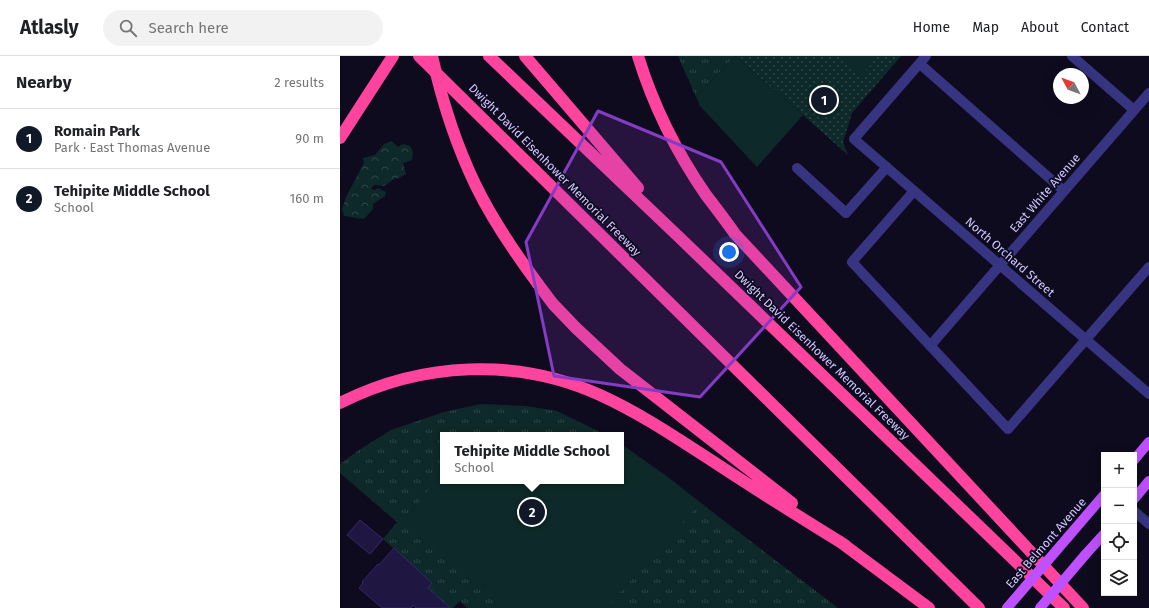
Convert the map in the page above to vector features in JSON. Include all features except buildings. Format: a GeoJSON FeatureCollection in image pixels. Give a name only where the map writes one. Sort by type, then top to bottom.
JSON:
{"type":"FeatureCollection","features":[{"type":"Feature","properties":{"kind":"highway"},"geometry":{"type":"LineString","coordinates":[[340,138],[393,56]]}},
{"type":"Feature","properties":{"kind":"highway","name":"Dwight David Eisenhower Memorial Freeway"},"geometry":{"type":"LineString","coordinates":[[419,56],[980,608]]}},
{"type":"Feature","properties":{"kind":"highway"},"geometry":{"type":"LineString","coordinates":[[432,56],[445,106],[459,146],[476,186],[509,243],[554,304],[576,328],[620,369],[845,545],[929,608]]}},
{"type":"Feature","properties":{"kind":"highway","name":"Dwight David Eisenhower Memorial Freeway"},"geometry":{"type":"LineString","coordinates":[[490,56],[1064,608]]}},
{"type":"Feature","properties":{"kind":"highway"},"geometry":{"type":"LineString","coordinates":[[526,56],[680,238]]}},
{"type":"Feature","properties":{"kind":"highway"},"geometry":{"type":"LineString","coordinates":[[638,56],[652,97],[670,135],[706,194],[735,234],[1083,608]]}},
{"type":"Feature","properties":{"kind":"highway"},"geometry":{"type":"LineString","coordinates":[[340,403],[385,384],[428,373],[488,369],[548,376],[599,394],[648,421],[845,545]]}},
{"type":"Feature","properties":{"kind":"main road"},"geometry":{"type":"LineString","coordinates":[[1137,456],[1149,442]]}},
{"type":"Feature","properties":{"kind":"main road"},"geometry":{"type":"LineString","coordinates":[[1137,495],[1149,481]]}},
{"type":"Feature","properties":{"kind":"main road","name":"East Belmont Avenue"},"geometry":{"type":"LineString","coordinates":[[1007,608],[1101,498]]}},
{"type":"Feature","properties":{"kind":"main road"},"geometry":{"type":"LineString","coordinates":[[1040,608],[1101,538]]}},
{"type":"Feature","properties":{"kind":"street"},"geometry":{"type":"LineString","coordinates":[[1072,56],[1134,110]]}},
{"type":"Feature","properties":{"kind":"street"},"geometry":{"type":"LineString","coordinates":[[923,60],[1064,191]]}},
{"type":"Feature","properties":{"kind":"street","name":"North Orchard Street"},"geometry":{"type":"LineString","coordinates":[[923,60],[854,139],[1149,394]]}},
{"type":"Feature","properties":{"kind":"street","name":"East White Avenue"},"geometry":{"type":"LineString","coordinates":[[930,346],[1149,93]]}},
{"type":"Feature","properties":{"kind":"street"},"geometry":{"type":"LineString","coordinates":[[798,168],[846,213],[887,167]]}},
{"type":"Feature","properties":{"kind":"street"},"geometry":{"type":"LineString","coordinates":[[914,191],[852,262],[1008,429],[1149,267]]}},
{"type":"Feature","properties":{"kind":"street"},"geometry":{"type":"LineString","coordinates":[[1137,514],[1149,524]]}},
{"type":"Feature","properties":{"kind":"highlighted area"},"geometry":{"type":"Polygon","coordinates":[[[598,111],[721,162],[801,287],[700,397],[554,376],[526,242],[598,111]]]}},
{"type":"Feature","properties":{"kind":"green space"},"geometry":{"type":"Polygon","coordinates":[[[678,56],[735,56],[696,97],[678,56]]]}},
{"type":"Feature","properties":{"kind":"green space"},"geometry":{"type":"Polygon","coordinates":[[[735,56],[901,56],[852,113],[843,142],[848,155],[735,56]]]}},
{"type":"Feature","properties":{"kind":"green space"},"geometry":{"type":"Polygon","coordinates":[[[735,56],[803,115],[757,167],[700,106],[696,97],[735,56]]]}},
{"type":"Feature","properties":{"kind":"green space"},"geometry":{"type":"Polygon","coordinates":[[[841,56],[878,56],[862,75],[841,56]]]}},
{"type":"Feature","properties":{"kind":"green space"},"geometry":{"type":"Polygon","coordinates":[[[391,141],[398,147],[403,144],[410,146],[413,152],[412,160],[403,163],[406,174],[394,179],[384,186],[374,185],[371,189],[375,190],[378,188],[386,192],[385,196],[373,204],[373,209],[364,219],[344,216],[342,209],[346,197],[364,163],[363,158],[375,155],[384,144],[391,141]]]}},
{"type":"Feature","properties":{"kind":"green space"},"geometry":{"type":"Polygon","coordinates":[[[481,404],[526,406],[557,411],[600,432],[440,432],[440,484],[624,484],[624,446],[665,475],[838,608],[467,608],[460,601],[453,608],[450,608],[428,588],[432,583],[383,539],[397,522],[340,473],[340,464],[391,430],[444,412],[481,404]]]}},
{"type":"Feature","properties":{"kind":"green space"},"geometry":{"type":"Polygon","coordinates":[[[624,451],[665,475],[700,503],[606,608],[510,608],[406,518],[440,478],[440,484],[624,484],[624,451]]]}},
{"type":"Feature","properties":{"kind":"place","name":"Romain Park"},"geometry":{"type":"Point","coordinates":[824,100]}},
{"type":"Feature","properties":{"kind":"place","name":"Tehipite Middle School"},"geometry":{"type":"Point","coordinates":[532,512]}}]}
